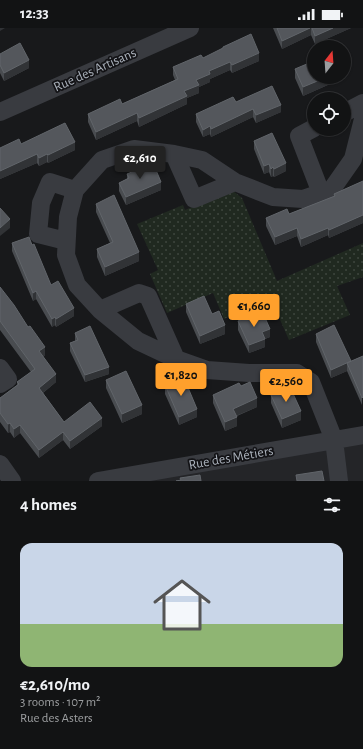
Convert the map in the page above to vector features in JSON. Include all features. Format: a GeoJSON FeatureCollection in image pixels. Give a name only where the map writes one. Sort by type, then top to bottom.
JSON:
{"type":"FeatureCollection","features":[{"type":"Feature","properties":{"kind":"street","name":"Rue des Artisans"},"geometry":{"type":"LineString","coordinates":[[0,112],[190,28]]}},
{"type":"Feature","properties":{"kind":"street"},"geometry":{"type":"LineString","coordinates":[[351,109],[363,103]]}},
{"type":"Feature","properties":{"kind":"street"},"geometry":{"type":"LineString","coordinates":[[339,481],[334,440],[311,382],[297,373],[249,373],[207,370],[176,359],[138,341],[100,310],[77,285],[66,255],[66,241],[68,217],[75,190],[102,160],[134,149],[174,154],[202,160],[235,182],[273,197],[303,199],[332,189],[353,159],[363,119]]}},
{"type":"Feature","properties":{"kind":"street"},"geometry":{"type":"LineString","coordinates":[[307,132],[299,136],[321,193]]}},
{"type":"Feature","properties":{"kind":"street"},"geometry":{"type":"LineString","coordinates":[[174,154],[194,199],[235,182]]}},
{"type":"Feature","properties":{"kind":"street"},"geometry":{"type":"LineString","coordinates":[[66,241],[38,234],[41,203],[50,182],[75,190]]}},
{"type":"Feature","properties":{"kind":"street"},"geometry":{"type":"LineString","coordinates":[[100,310],[139,293],[148,296],[176,359]]}},
{"type":"Feature","properties":{"kind":"street"},"geometry":{"type":"LineString","coordinates":[[0,368],[8,379],[0,384]]}},
{"type":"Feature","properties":{"kind":"street","name":"Rue des Métiers"},"geometry":{"type":"LineString","coordinates":[[98,481],[363,435]]}},
{"type":"Feature","properties":{"kind":"street"},"geometry":{"type":"LineString","coordinates":[[0,464],[12,481]]}},
{"type":"Feature","properties":{"kind":"shaded area"},"geometry":{"type":"Polygon","coordinates":[[[232,190],[242,198],[277,281],[363,243],[363,277],[337,286],[350,315],[289,340],[270,297],[224,319],[213,293],[167,313],[150,274],[158,270],[137,224],[183,205],[185,210],[232,190]]]}},
{"type":"Feature","properties":{"kind":"shaded area"},"geometry":{"type":"Polygon","coordinates":[[[363,435],[363,481],[98,481],[363,435]]]}},
{"type":"Feature","properties":{"kind":"building"},"geometry":{"type":"Polygon","coordinates":[[[277,28],[310,28],[282,41],[277,28]]]}},
{"type":"Feature","properties":{"kind":"building"},"geometry":{"type":"Polygon","coordinates":[[[312,28],[333,28],[315,36],[312,28]]]}},
{"type":"Feature","properties":{"kind":"building"},"geometry":{"type":"Polygon","coordinates":[[[251,34],[259,53],[232,65],[230,62],[209,71],[210,74],[196,80],[199,85],[184,91],[187,96],[139,118],[137,113],[96,132],[88,114],[120,99],[122,104],[178,79],[173,67],[201,55],[203,58],[251,34]]]}},
{"type":"Feature","properties":{"kind":"building"},"geometry":{"type":"Polygon","coordinates":[[[20,43],[29,60],[4,73],[0,65],[0,54],[20,43]]]}},
{"type":"Feature","properties":{"kind":"building"},"geometry":{"type":"Polygon","coordinates":[[[307,64],[307,84],[310,84],[303,87],[295,69],[307,64]]]}},
{"type":"Feature","properties":{"kind":"building"},"geometry":{"type":"Polygon","coordinates":[[[272,86],[281,105],[256,115],[253,109],[211,129],[210,126],[203,130],[196,114],[233,97],[236,102],[272,86]]]}},
{"type":"Feature","properties":{"kind":"building"},"geometry":{"type":"Polygon","coordinates":[[[65,123],[75,142],[39,158],[37,154],[0,171],[0,148],[19,139],[21,144],[65,123]]]}},
{"type":"Feature","properties":{"kind":"building"},"geometry":{"type":"Polygon","coordinates":[[[272,133],[286,163],[274,169],[273,167],[271,169],[269,164],[264,166],[254,141],[272,133]]]}},
{"type":"Feature","properties":{"kind":"building"},"geometry":{"type":"Polygon","coordinates":[[[153,163],[161,182],[126,197],[119,183],[129,178],[127,174],[153,163]]]}},
{"type":"Feature","properties":{"kind":"building"},"geometry":{"type":"Polygon","coordinates":[[[363,181],[363,215],[329,230],[328,228],[301,239],[297,228],[275,237],[266,218],[287,209],[289,214],[335,196],[334,194],[363,181]]]}},
{"type":"Feature","properties":{"kind":"building"},"geometry":{"type":"Polygon","coordinates":[[[114,195],[139,252],[105,267],[97,249],[113,242],[96,204],[114,195]]]}},
{"type":"Feature","properties":{"kind":"building"},"geometry":{"type":"Polygon","coordinates":[[[0,208],[10,219],[0,228],[0,208]]]}},
{"type":"Feature","properties":{"kind":"building"},"geometry":{"type":"Polygon","coordinates":[[[29,237],[32,245],[34,244],[51,285],[58,281],[74,308],[56,319],[55,317],[52,319],[36,291],[33,293],[12,243],[29,237]]]}},
{"type":"Feature","properties":{"kind":"building"},"geometry":{"type":"Polygon","coordinates":[[[0,287],[28,327],[30,326],[45,347],[39,351],[56,374],[39,388],[64,422],[90,402],[102,418],[70,441],[63,432],[39,450],[20,425],[14,429],[10,423],[8,424],[0,413],[0,398],[19,384],[17,382],[35,369],[0,321],[0,287]]]}},
{"type":"Feature","properties":{"kind":"building"},"geometry":{"type":"Polygon","coordinates":[[[204,296],[212,314],[219,311],[225,325],[200,336],[186,304],[204,296]]]}},
{"type":"Feature","properties":{"kind":"building"},"geometry":{"type":"Polygon","coordinates":[[[262,311],[270,329],[262,332],[265,339],[249,345],[238,321],[262,311]]]}},
{"type":"Feature","properties":{"kind":"building"},"geometry":{"type":"Polygon","coordinates":[[[334,325],[351,361],[331,370],[316,334],[334,325]]]}},
{"type":"Feature","properties":{"kind":"building"},"geometry":{"type":"Polygon","coordinates":[[[90,326],[109,367],[85,375],[70,343],[78,340],[75,333],[90,326]]]}},
{"type":"Feature","properties":{"kind":"building"},"geometry":{"type":"Polygon","coordinates":[[[363,356],[363,397],[362,398],[347,363],[363,356]]]}},
{"type":"Feature","properties":{"kind":"building"},"geometry":{"type":"Polygon","coordinates":[[[126,371],[142,405],[122,414],[106,380],[126,371]]]}},
{"type":"Feature","properties":{"kind":"building"},"geometry":{"type":"Polygon","coordinates":[[[184,378],[197,409],[179,417],[165,385],[184,378]]]}},
{"type":"Feature","properties":{"kind":"building"},"geometry":{"type":"Polygon","coordinates":[[[250,382],[257,398],[233,409],[237,417],[225,422],[213,395],[239,383],[241,386],[250,382]]]}},
{"type":"Feature","properties":{"kind":"building"},"geometry":{"type":"Polygon","coordinates":[[[290,387],[301,411],[282,419],[271,395],[290,387]]]}},
{"type":"Feature","properties":{"kind":"building"},"geometry":{"type":"Polygon","coordinates":[[[322,471],[324,481],[297,481],[296,475],[322,471]]]}},
{"type":"Feature","properties":{"kind":"building"},"geometry":{"type":"Polygon","coordinates":[[[200,475],[201,481],[176,481],[181,480],[180,478],[200,475]]]}}]}
